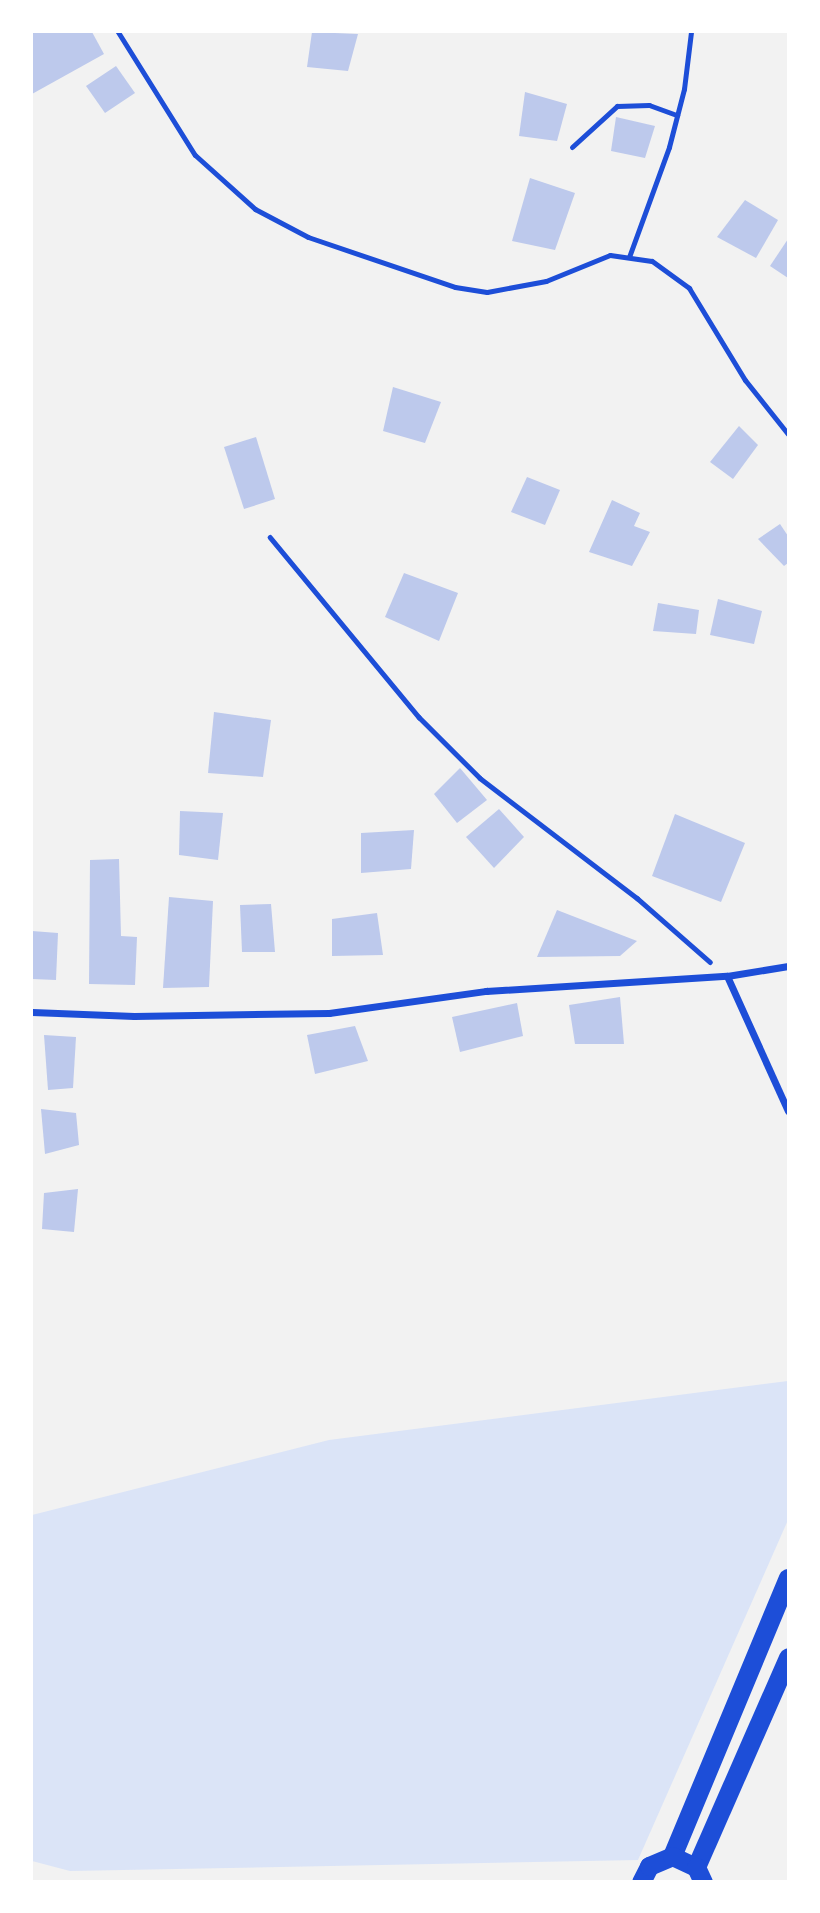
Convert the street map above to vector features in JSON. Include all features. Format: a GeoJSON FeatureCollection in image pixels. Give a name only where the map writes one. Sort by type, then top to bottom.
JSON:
{"type":"FeatureCollection","features":[{"type":"Feature","properties":{"kind":"highway"},"geometry":{"type":"LineString","coordinates":[[641,1881],[649,1866],[672,1856],[789,1578]]}},
{"type":"Feature","properties":{"kind":"highway"},"geometry":{"type":"LineString","coordinates":[[672,1856],[700,1874],[789,1657]]}},
{"type":"Feature","properties":{"kind":"street"},"geometry":{"type":"LineString","coordinates":[[32,1012],[134,1016],[329,1013],[486,991],[727,976],[789,966]]}},
{"type":"Feature","properties":{"kind":"street"},"geometry":{"type":"LineString","coordinates":[[727,976],[789,1111]]}},
{"type":"Feature","properties":{"kind":"lane"},"geometry":{"type":"LineString","coordinates":[[118,32],[195,155],[255,209],[308,237],[455,287],[487,292],[546,281],[610,255],[652,261],[689,288],[738,370],[789,434]]}},
{"type":"Feature","properties":{"kind":"lane"},"geometry":{"type":"LineString","coordinates":[[629,257],[677,115],[691,32]]}},
{"type":"Feature","properties":{"kind":"lane"},"geometry":{"type":"LineString","coordinates":[[572,147],[617,107],[649,105],[677,115]]}},
{"type":"Feature","properties":{"kind":"path"},"geometry":{"type":"LineString","coordinates":[[270,537],[419,717],[480,778],[637,898],[727,976]]}},
{"type":"Feature","properties":{"kind":"shaded area"},"geometry":{"type":"Polygon","coordinates":[[[788,1381],[788,1520],[638,1860],[70,1871],[32,1861],[32,1515],[329,1440],[788,1381]]]}},
{"type":"Feature","properties":{"kind":"building"},"geometry":{"type":"Polygon","coordinates":[[[32,32],[92,32],[104,54],[32,94],[32,32]]]}},
{"type":"Feature","properties":{"kind":"building"},"geometry":{"type":"Polygon","coordinates":[[[312,32],[358,34],[348,71],[307,67],[312,32]]]}},
{"type":"Feature","properties":{"kind":"building"},"geometry":{"type":"Polygon","coordinates":[[[116,66],[135,93],[105,113],[86,86],[116,66]]]}},
{"type":"Feature","properties":{"kind":"building"},"geometry":{"type":"Polygon","coordinates":[[[525,92],[567,104],[557,141],[519,136],[525,92]]]}},
{"type":"Feature","properties":{"kind":"building"},"geometry":{"type":"Polygon","coordinates":[[[616,117],[655,126],[645,158],[611,151],[616,117]]]}},
{"type":"Feature","properties":{"kind":"building"},"geometry":{"type":"Polygon","coordinates":[[[530,178],[575,193],[555,250],[512,241],[530,178]]]}},
{"type":"Feature","properties":{"kind":"building"},"geometry":{"type":"Polygon","coordinates":[[[745,200],[778,220],[756,258],[717,237],[745,200]]]}},
{"type":"Feature","properties":{"kind":"building"},"geometry":{"type":"Polygon","coordinates":[[[788,239],[788,278],[770,266],[788,239]]]}},
{"type":"Feature","properties":{"kind":"building"},"geometry":{"type":"Polygon","coordinates":[[[393,387],[441,402],[425,443],[383,431],[393,387]]]}},
{"type":"Feature","properties":{"kind":"building"},"geometry":{"type":"Polygon","coordinates":[[[739,426],[758,445],[733,479],[710,462],[739,426]]]}},
{"type":"Feature","properties":{"kind":"building"},"geometry":{"type":"Polygon","coordinates":[[[256,437],[275,499],[244,509],[224,447],[256,437]]]}},
{"type":"Feature","properties":{"kind":"building"},"geometry":{"type":"Polygon","coordinates":[[[527,477],[560,490],[545,525],[511,512],[527,477]]]}},
{"type":"Feature","properties":{"kind":"building"},"geometry":{"type":"Polygon","coordinates":[[[612,500],[640,513],[634,526],[650,532],[632,566],[589,552],[612,500]]]}},
{"type":"Feature","properties":{"kind":"building"},"geometry":{"type":"Polygon","coordinates":[[[780,524],[788,536],[788,563],[784,566],[758,539],[780,524]]]}},
{"type":"Feature","properties":{"kind":"building"},"geometry":{"type":"Polygon","coordinates":[[[404,573],[458,593],[439,641],[385,617],[404,573]]]}},
{"type":"Feature","properties":{"kind":"building"},"geometry":{"type":"Polygon","coordinates":[[[718,599],[762,611],[754,644],[710,635],[718,599]]]}},
{"type":"Feature","properties":{"kind":"building"},"geometry":{"type":"Polygon","coordinates":[[[658,603],[699,610],[696,634],[653,631],[658,603]]]}},
{"type":"Feature","properties":{"kind":"building"},"geometry":{"type":"Polygon","coordinates":[[[214,712],[271,720],[263,777],[208,773],[214,712]]]}},
{"type":"Feature","properties":{"kind":"building"},"geometry":{"type":"Polygon","coordinates":[[[460,768],[487,800],[457,823],[434,794],[460,768]]]}},
{"type":"Feature","properties":{"kind":"building"},"geometry":{"type":"Polygon","coordinates":[[[499,809],[524,837],[494,868],[466,837],[499,809]]]}},
{"type":"Feature","properties":{"kind":"building"},"geometry":{"type":"Polygon","coordinates":[[[180,811],[223,813],[218,860],[179,855],[180,811]]]}},
{"type":"Feature","properties":{"kind":"building"},"geometry":{"type":"Polygon","coordinates":[[[675,814],[745,843],[721,902],[652,876],[675,814]]]}},
{"type":"Feature","properties":{"kind":"building"},"geometry":{"type":"Polygon","coordinates":[[[414,830],[411,869],[361,873],[361,833],[414,830]]]}},
{"type":"Feature","properties":{"kind":"building"},"geometry":{"type":"Polygon","coordinates":[[[119,859],[121,936],[137,937],[135,985],[89,984],[90,860],[119,859]]]}},
{"type":"Feature","properties":{"kind":"building"},"geometry":{"type":"Polygon","coordinates":[[[169,897],[213,901],[209,987],[163,988],[169,897]]]}},
{"type":"Feature","properties":{"kind":"building"},"geometry":{"type":"Polygon","coordinates":[[[271,904],[275,952],[242,952],[240,905],[271,904]]]}},
{"type":"Feature","properties":{"kind":"building"},"geometry":{"type":"Polygon","coordinates":[[[557,910],[637,941],[620,956],[537,957],[557,910]]]}},
{"type":"Feature","properties":{"kind":"building"},"geometry":{"type":"Polygon","coordinates":[[[377,913],[383,955],[332,956],[332,919],[377,913]]]}},
{"type":"Feature","properties":{"kind":"building"},"geometry":{"type":"Polygon","coordinates":[[[32,931],[58,933],[56,980],[32,979],[32,931]]]}},
{"type":"Feature","properties":{"kind":"building"},"geometry":{"type":"Polygon","coordinates":[[[620,997],[624,1044],[575,1044],[569,1005],[620,997]]]}},
{"type":"Feature","properties":{"kind":"building"},"geometry":{"type":"Polygon","coordinates":[[[517,1003],[523,1036],[460,1052],[452,1017],[517,1003]]]}},
{"type":"Feature","properties":{"kind":"building"},"geometry":{"type":"Polygon","coordinates":[[[355,1026],[368,1061],[315,1074],[307,1035],[355,1026]]]}},
{"type":"Feature","properties":{"kind":"building"},"geometry":{"type":"Polygon","coordinates":[[[44,1035],[76,1037],[73,1088],[48,1090],[44,1035]]]}},
{"type":"Feature","properties":{"kind":"building"},"geometry":{"type":"Polygon","coordinates":[[[41,1109],[76,1113],[79,1145],[45,1154],[41,1109]]]}},
{"type":"Feature","properties":{"kind":"building"},"geometry":{"type":"Polygon","coordinates":[[[78,1189],[74,1232],[42,1229],[44,1193],[78,1189]]]}}]}
